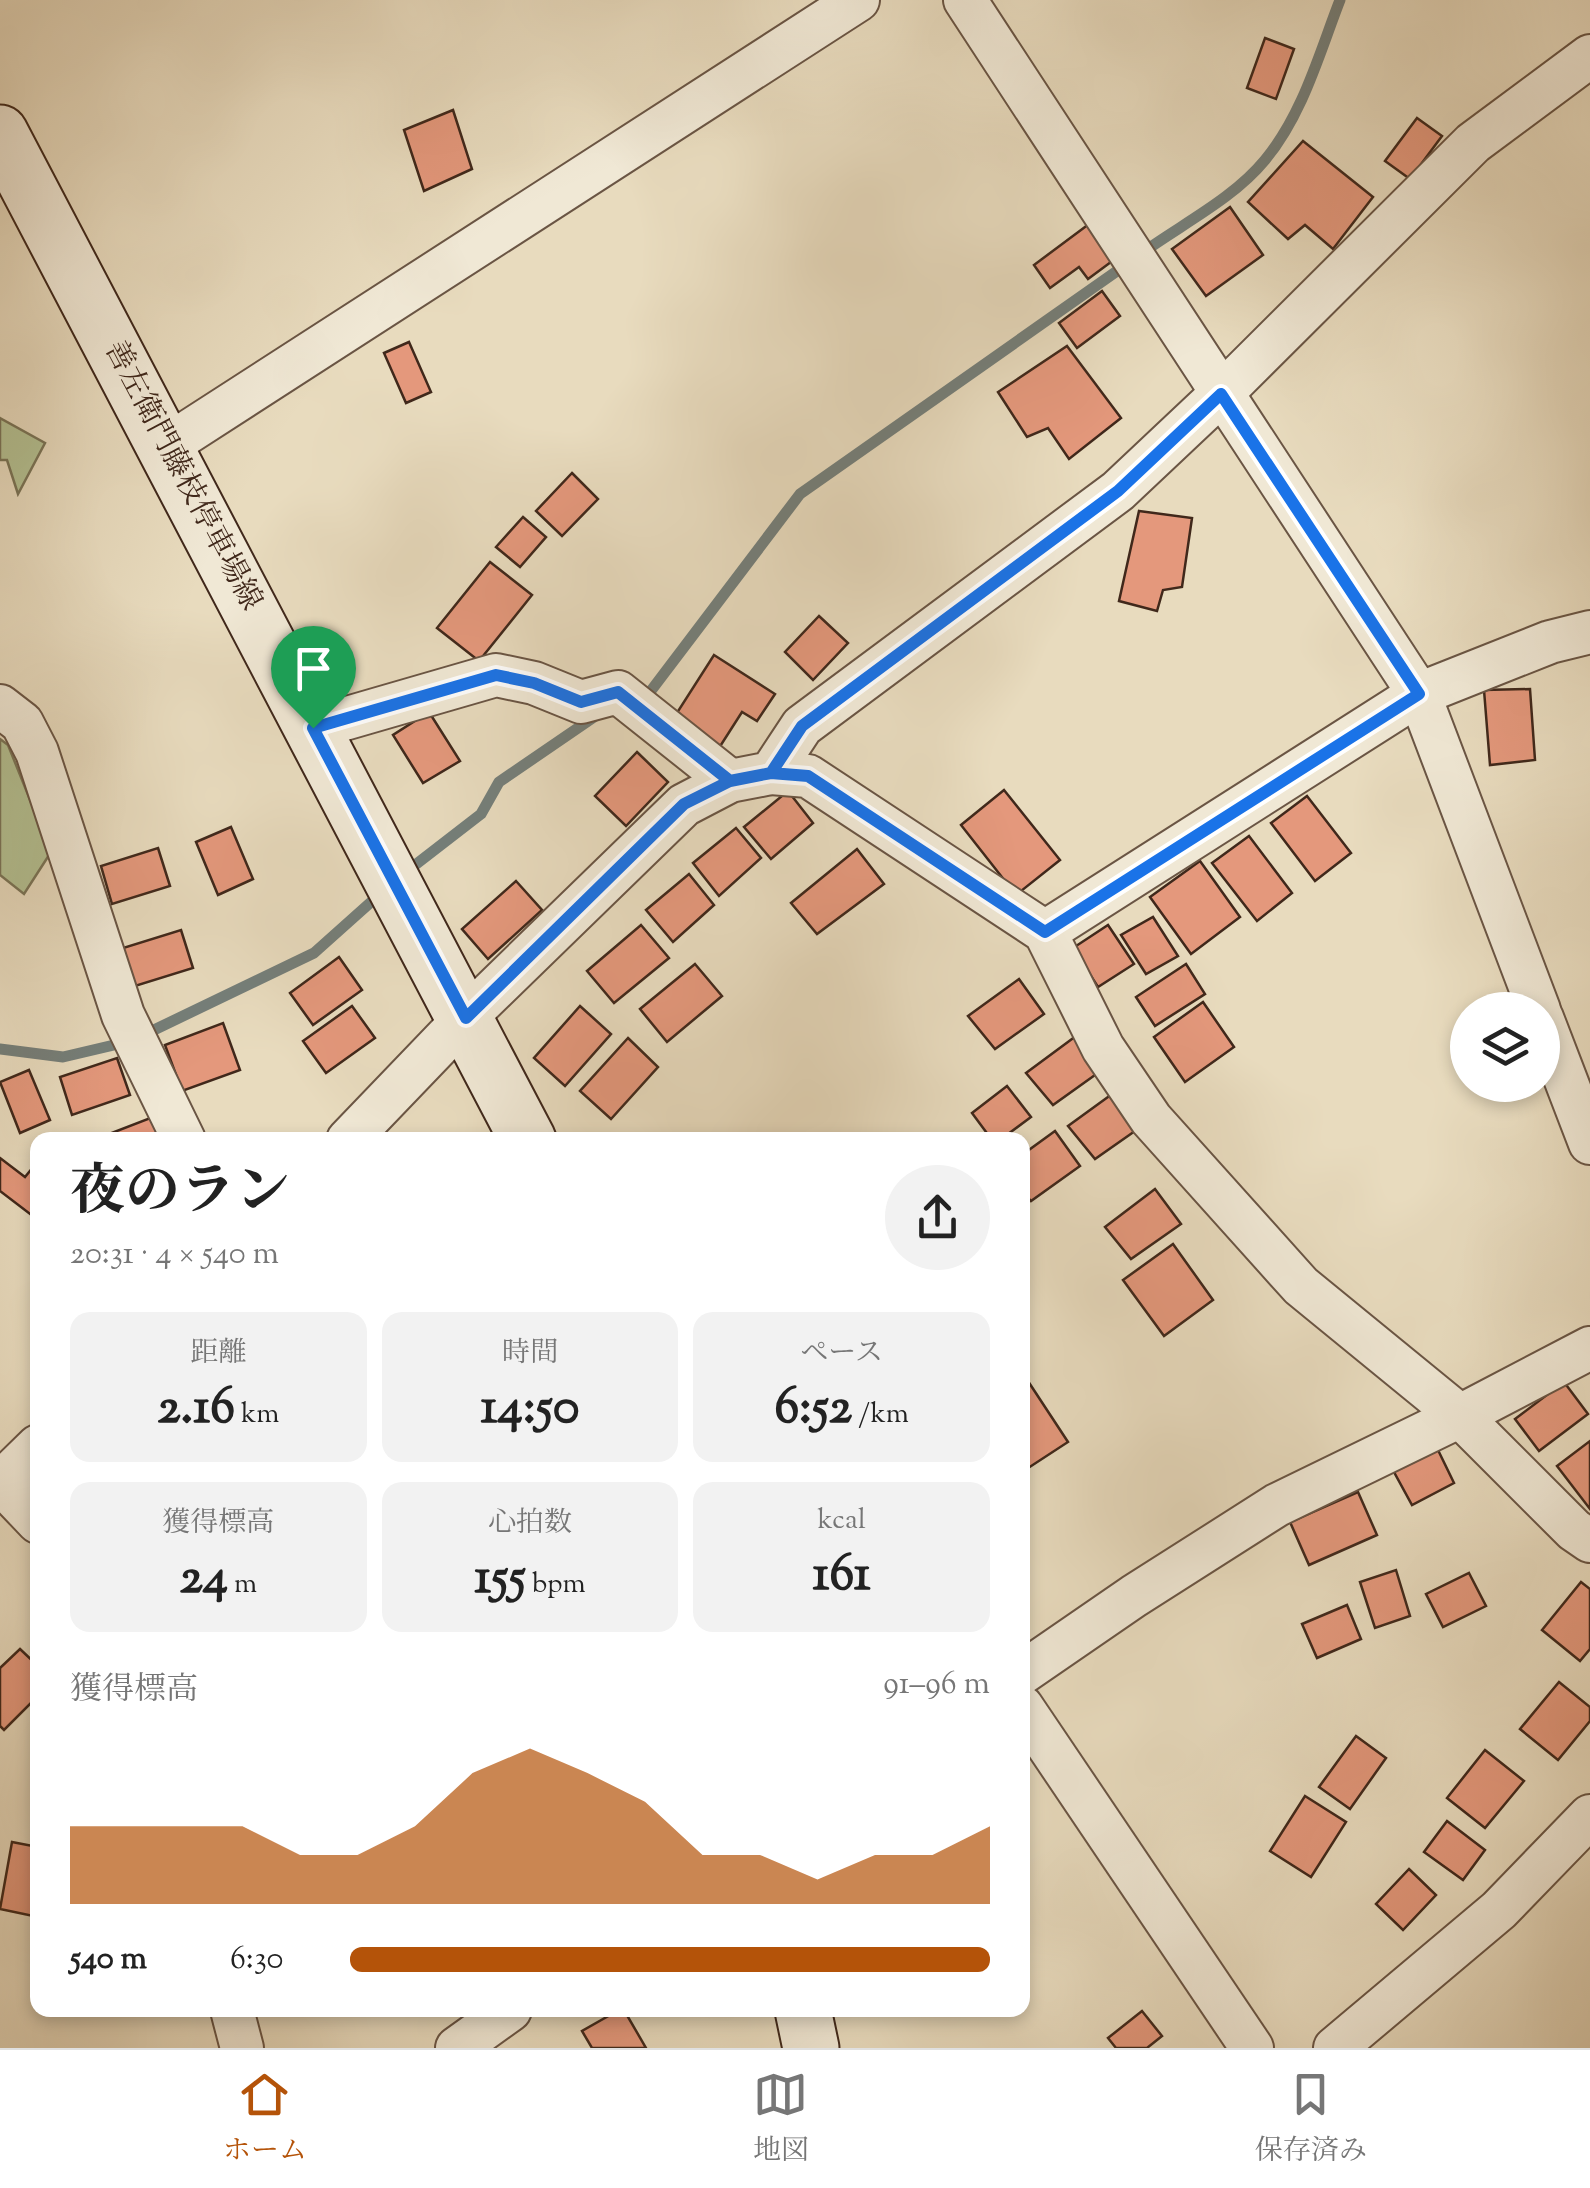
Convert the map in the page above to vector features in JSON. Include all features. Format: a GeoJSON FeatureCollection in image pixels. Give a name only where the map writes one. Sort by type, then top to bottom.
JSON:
{"type":"FeatureCollection","features":[{"type":"Feature","properties":{"kind":"main road","name":"善左衛門藤枝停車場線"},"geometry":{"type":"LineString","coordinates":[[0,132],[524,1132]]}},
{"type":"Feature","properties":{"kind":"main road"},"geometry":{"type":"LineString","coordinates":[[804,2017],[811,2048]]}},
{"type":"Feature","properties":{"kind":"street"},"geometry":{"type":"LineString","coordinates":[[165,447],[858,0]]}},
{"type":"Feature","properties":{"kind":"street"},"geometry":{"type":"LineString","coordinates":[[965,0],[1419,694],[1532,992]]}},
{"type":"Feature","properties":{"kind":"street"},"geometry":{"type":"LineString","coordinates":[[771,773],[802,726],[1118,491],[1221,394],[1472,143],[1590,56]]}},
{"type":"Feature","properties":{"kind":"street"},"geometry":{"type":"LineString","coordinates":[[1045,932],[1419,694],[1550,642],[1590,632]]}},
{"type":"Feature","properties":{"kind":"street"},"geometry":{"type":"LineString","coordinates":[[313,728],[496,675],[534,683],[581,702],[618,692],[730,781]]}},
{"type":"Feature","properties":{"kind":"street"},"geometry":{"type":"LineString","coordinates":[[0,706],[22,723],[38,752],[123,1015],[180,1132]]}},
{"type":"Feature","properties":{"kind":"street"},"geometry":{"type":"LineString","coordinates":[[356,1132],[684,804],[730,781],[771,773],[808,776],[1045,932],[1103,1048],[1151,1119],[1301,1286],[1460,1416],[1574,1530],[1590,1541]]}},
{"type":"Feature","properties":{"kind":"street"},"geometry":{"type":"LineString","coordinates":[[1560,1065],[1590,1144]]}},
{"type":"Feature","properties":{"kind":"street"},"geometry":{"type":"LineString","coordinates":[[1030,1669],[1277,1505],[1590,1348]]}},
{"type":"Feature","properties":{"kind":"street"},"geometry":{"type":"LineString","coordinates":[[30,1454],[0,1482],[30,1514]]}},
{"type":"Feature","properties":{"kind":"street"},"geometry":{"type":"LineString","coordinates":[[1030,1719],[1252,2048]]}},
{"type":"Feature","properties":{"kind":"street"},"geometry":{"type":"LineString","coordinates":[[1335,2048],[1500,1910],[1590,1816]]}},
{"type":"Feature","properties":{"kind":"street"},"geometry":{"type":"LineString","coordinates":[[234,2017],[242,2048]]}},
{"type":"Feature","properties":{"kind":"street"},"geometry":{"type":"LineString","coordinates":[[457,2048],[500,2017]]}},
{"type":"Feature","properties":{"kind":"green space"},"geometry":{"type":"Polygon","coordinates":[[[0,418],[45,443],[18,494],[7,460],[0,460],[0,418]]]}},
{"type":"Feature","properties":{"kind":"green space"},"geometry":{"type":"Polygon","coordinates":[[[0,739],[8,745],[51,852],[24,894],[0,875],[0,739]]]}},
{"type":"Feature","properties":{"kind":"building"},"geometry":{"type":"Polygon","coordinates":[[[1265,38],[1294,49],[1276,99],[1247,88],[1265,38]]]}},
{"type":"Feature","properties":{"kind":"building"},"geometry":{"type":"Polygon","coordinates":[[[453,110],[472,169],[424,191],[404,130],[453,110]]]}},
{"type":"Feature","properties":{"kind":"building"},"geometry":{"type":"Polygon","coordinates":[[[1417,118],[1442,136],[1410,179],[1385,161],[1417,118]]]}},
{"type":"Feature","properties":{"kind":"building"},"geometry":{"type":"Polygon","coordinates":[[[1303,141],[1373,197],[1333,249],[1305,225],[1288,239],[1248,202],[1303,141]]]}},
{"type":"Feature","properties":{"kind":"building"},"geometry":{"type":"Polygon","coordinates":[[[1230,207],[1263,255],[1206,296],[1172,249],[1230,207]]]}},
{"type":"Feature","properties":{"kind":"building"},"geometry":{"type":"Polygon","coordinates":[[[1089,224],[1115,259],[1088,279],[1079,267],[1050,288],[1034,265],[1089,224]]]}},
{"type":"Feature","properties":{"kind":"building"},"geometry":{"type":"Polygon","coordinates":[[[1102,291],[1120,316],[1077,348],[1059,323],[1102,291]]]}},
{"type":"Feature","properties":{"kind":"building"},"geometry":{"type":"Polygon","coordinates":[[[409,342],[431,392],[406,403],[384,353],[409,342]]]}},
{"type":"Feature","properties":{"kind":"building"},"geometry":{"type":"Polygon","coordinates":[[[1067,346],[1121,418],[1069,459],[1048,428],[1027,437],[998,392],[1067,346]]]}},
{"type":"Feature","properties":{"kind":"building"},"geometry":{"type":"Polygon","coordinates":[[[572,473],[598,499],[562,536],[536,511],[572,473]]]}},
{"type":"Feature","properties":{"kind":"building"},"geometry":{"type":"Polygon","coordinates":[[[1139,511],[1192,518],[1182,587],[1163,590],[1157,611],[1119,601],[1139,511]]]}},
{"type":"Feature","properties":{"kind":"building"},"geometry":{"type":"Polygon","coordinates":[[[523,517],[546,537],[520,567],[496,547],[523,517]]]}},
{"type":"Feature","properties":{"kind":"building"},"geometry":{"type":"Polygon","coordinates":[[[490,562],[532,595],[479,661],[437,628],[490,562]]]}},
{"type":"Feature","properties":{"kind":"building"},"geometry":{"type":"Polygon","coordinates":[[[819,616],[848,643],[813,680],[785,652],[819,616]]]}},
{"type":"Feature","properties":{"kind":"building"},"geometry":{"type":"Polygon","coordinates":[[[714,655],[775,694],[757,721],[742,712],[719,748],[673,719],[714,655]]]}},
{"type":"Feature","properties":{"kind":"building"},"geometry":{"type":"Polygon","coordinates":[[[1530,689],[1535,760],[1490,765],[1484,690],[1530,689]]]}},
{"type":"Feature","properties":{"kind":"building"},"geometry":{"type":"Polygon","coordinates":[[[429,712],[460,761],[423,783],[393,735],[429,712]]]}},
{"type":"Feature","properties":{"kind":"building"},"geometry":{"type":"Polygon","coordinates":[[[637,752],[668,782],[626,826],[595,796],[637,752]]]}},
{"type":"Feature","properties":{"kind":"building"},"geometry":{"type":"Polygon","coordinates":[[[1004,790],[1060,860],[1016,895],[961,825],[1004,790]]]}},
{"type":"Feature","properties":{"kind":"building"},"geometry":{"type":"Polygon","coordinates":[[[788,791],[813,823],[771,859],[744,827],[788,791]]]}},
{"type":"Feature","properties":{"kind":"building"},"geometry":{"type":"Polygon","coordinates":[[[1307,796],[1351,853],[1315,881],[1271,823],[1307,796]]]}},
{"type":"Feature","properties":{"kind":"building"},"geometry":{"type":"Polygon","coordinates":[[[231,827],[253,879],[218,895],[196,842],[231,827]]]}},
{"type":"Feature","properties":{"kind":"building"},"geometry":{"type":"Polygon","coordinates":[[[736,828],[761,858],[719,896],[693,863],[736,828]]]}},
{"type":"Feature","properties":{"kind":"building"},"geometry":{"type":"Polygon","coordinates":[[[1249,836],[1292,893],[1257,921],[1212,863],[1249,836]]]}},
{"type":"Feature","properties":{"kind":"building"},"geometry":{"type":"Polygon","coordinates":[[[158,848],[170,886],[112,904],[101,866],[158,848]]]}},
{"type":"Feature","properties":{"kind":"building"},"geometry":{"type":"Polygon","coordinates":[[[857,849],[884,884],[817,934],[791,903],[857,849]]]}},
{"type":"Feature","properties":{"kind":"building"},"geometry":{"type":"Polygon","coordinates":[[[1200,861],[1240,917],[1191,954],[1150,897],[1200,861]]]}},
{"type":"Feature","properties":{"kind":"building"},"geometry":{"type":"Polygon","coordinates":[[[689,874],[714,905],[673,942],[646,910],[689,874]]]}},
{"type":"Feature","properties":{"kind":"building"},"geometry":{"type":"Polygon","coordinates":[[[516,881],[542,910],[488,959],[462,929],[516,881]]]}},
{"type":"Feature","properties":{"kind":"building"},"geometry":{"type":"Polygon","coordinates":[[[1153,917],[1178,956],[1146,974],[1121,935],[1153,917]]]}},
{"type":"Feature","properties":{"kind":"building"},"geometry":{"type":"Polygon","coordinates":[[[641,925],[669,958],[614,1003],[587,971],[641,925]]]}},
{"type":"Feature","properties":{"kind":"building"},"geometry":{"type":"Polygon","coordinates":[[[1108,925],[1134,964],[1098,987],[1073,948],[1108,925]]]}},
{"type":"Feature","properties":{"kind":"building"},"geometry":{"type":"Polygon","coordinates":[[[181,930],[193,968],[135,986],[123,948],[181,930]]]}},
{"type":"Feature","properties":{"kind":"building"},"geometry":{"type":"Polygon","coordinates":[[[339,957],[362,990],[313,1025],[290,993],[339,957]]]}},
{"type":"Feature","properties":{"kind":"building"},"geometry":{"type":"Polygon","coordinates":[[[695,964],[722,996],[667,1042],[640,1009],[695,964]]]}},
{"type":"Feature","properties":{"kind":"building"},"geometry":{"type":"Polygon","coordinates":[[[1186,964],[1205,994],[1155,1026],[1136,997],[1186,964]]]}},
{"type":"Feature","properties":{"kind":"building"},"geometry":{"type":"Polygon","coordinates":[[[1019,979],[1044,1014],[995,1049],[968,1016],[1019,979]]]}},
{"type":"Feature","properties":{"kind":"building"},"geometry":{"type":"Polygon","coordinates":[[[1203,1002],[1234,1047],[1185,1082],[1154,1037],[1203,1002]]]}},
{"type":"Feature","properties":{"kind":"building"},"geometry":{"type":"Polygon","coordinates":[[[352,1006],[375,1038],[326,1073],[303,1041],[352,1006]]]}},
{"type":"Feature","properties":{"kind":"building"},"geometry":{"type":"Polygon","coordinates":[[[580,1006],[611,1034],[565,1086],[534,1058],[580,1006]]]}},
{"type":"Feature","properties":{"kind":"building"},"geometry":{"type":"Polygon","coordinates":[[[223,1023],[240,1070],[182,1091],[165,1045],[223,1023]]]}},
{"type":"Feature","properties":{"kind":"building"},"geometry":{"type":"Polygon","coordinates":[[[1076,1036],[1102,1070],[1053,1105],[1026,1073],[1076,1036]]]}},
{"type":"Feature","properties":{"kind":"building"},"geometry":{"type":"Polygon","coordinates":[[[628,1038],[658,1067],[611,1119],[580,1091],[628,1038]]]}},
{"type":"Feature","properties":{"kind":"building"},"geometry":{"type":"Polygon","coordinates":[[[117,1058],[130,1095],[72,1115],[60,1077],[117,1058]]]}},
{"type":"Feature","properties":{"kind":"building"},"geometry":{"type":"Polygon","coordinates":[[[29,1070],[50,1120],[20,1133],[0,1082],[29,1070]]]}},
{"type":"Feature","properties":{"kind":"building"},"geometry":{"type":"Polygon","coordinates":[[[1007,1086],[1031,1117],[1011,1132],[986,1132],[972,1113],[1007,1086]]]}},
{"type":"Feature","properties":{"kind":"building"},"geometry":{"type":"Polygon","coordinates":[[[1119,1089],[1145,1124],[1095,1159],[1068,1126],[1119,1089]]]}},
{"type":"Feature","properties":{"kind":"building"},"geometry":{"type":"Polygon","coordinates":[[[158,1115],[165,1132],[114,1132],[158,1115]]]}},
{"type":"Feature","properties":{"kind":"building"},"geometry":{"type":"Polygon","coordinates":[[[1055,1131],[1080,1166],[1031,1201],[1030,1149],[1055,1131]]]}},
{"type":"Feature","properties":{"kind":"building"},"geometry":{"type":"Polygon","coordinates":[[[0,1158],[25,1177],[30,1171],[30,1214],[0,1191],[0,1158]]]}},
{"type":"Feature","properties":{"kind":"building"},"geometry":{"type":"Polygon","coordinates":[[[1155,1189],[1181,1224],[1131,1259],[1105,1227],[1155,1189]]]}},
{"type":"Feature","properties":{"kind":"building"},"geometry":{"type":"Polygon","coordinates":[[[1173,1244],[1213,1300],[1164,1336],[1123,1280],[1173,1244]]]}},
{"type":"Feature","properties":{"kind":"building"},"geometry":{"type":"Polygon","coordinates":[[[1564,1382],[1588,1414],[1539,1451],[1515,1419],[1564,1382]]]}},
{"type":"Feature","properties":{"kind":"building"},"geometry":{"type":"Polygon","coordinates":[[[1030,1384],[1068,1442],[1030,1467],[1030,1384]]]}},
{"type":"Feature","properties":{"kind":"building"},"geometry":{"type":"Polygon","coordinates":[[[1590,1441],[1590,1509],[1557,1466],[1590,1441]]]}},
{"type":"Feature","properties":{"kind":"building"},"geometry":{"type":"Polygon","coordinates":[[[1438,1450],[1454,1483],[1412,1505],[1394,1472],[1438,1450]]]}},
{"type":"Feature","properties":{"kind":"building"},"geometry":{"type":"Polygon","coordinates":[[[1358,1492],[1377,1535],[1309,1565],[1290,1522],[1358,1492]]]}},
{"type":"Feature","properties":{"kind":"building"},"geometry":{"type":"Polygon","coordinates":[[[1396,1570],[1410,1616],[1375,1628],[1360,1582],[1396,1570]]]}},
{"type":"Feature","properties":{"kind":"building"},"geometry":{"type":"Polygon","coordinates":[[[1469,1573],[1486,1606],[1443,1627],[1426,1594],[1469,1573]]]}},
{"type":"Feature","properties":{"kind":"building"},"geometry":{"type":"Polygon","coordinates":[[[1581,1582],[1590,1589],[1590,1649],[1580,1661],[1542,1630],[1581,1582]]]}},
{"type":"Feature","properties":{"kind":"building"},"geometry":{"type":"Polygon","coordinates":[[[1347,1605],[1361,1639],[1317,1658],[1302,1624],[1347,1605]]]}},
{"type":"Feature","properties":{"kind":"building"},"geometry":{"type":"Polygon","coordinates":[[[20,1649],[30,1658],[30,1704],[4,1730],[0,1726],[0,1668],[20,1649]]]}},
{"type":"Feature","properties":{"kind":"building"},"geometry":{"type":"Polygon","coordinates":[[[1559,1682],[1590,1707],[1590,1721],[1558,1760],[1520,1729],[1559,1682]]]}},
{"type":"Feature","properties":{"kind":"building"},"geometry":{"type":"Polygon","coordinates":[[[1356,1736],[1386,1758],[1350,1809],[1319,1787],[1356,1736]]]}},
{"type":"Feature","properties":{"kind":"building"},"geometry":{"type":"Polygon","coordinates":[[[1485,1750],[1524,1781],[1485,1828],[1447,1798],[1485,1750]]]}},
{"type":"Feature","properties":{"kind":"building"},"geometry":{"type":"Polygon","coordinates":[[[1305,1796],[1346,1822],[1311,1877],[1270,1851],[1305,1796]]]}},
{"type":"Feature","properties":{"kind":"building"},"geometry":{"type":"Polygon","coordinates":[[[1447,1821],[1485,1850],[1463,1880],[1424,1852],[1447,1821]]]}},
{"type":"Feature","properties":{"kind":"building"},"geometry":{"type":"Polygon","coordinates":[[[12,1842],[30,1845],[30,1915],[0,1909],[12,1842]]]}},
{"type":"Feature","properties":{"kind":"building"},"geometry":{"type":"Polygon","coordinates":[[[1409,1869],[1436,1895],[1403,1930],[1376,1904],[1409,1869]]]}},
{"type":"Feature","properties":{"kind":"building"},"geometry":{"type":"Polygon","coordinates":[[[1142,2011],[1162,2036],[1147,2048],[1116,2048],[1108,2038],[1142,2011]]]}},
{"type":"Feature","properties":{"kind":"building"},"geometry":{"type":"Polygon","coordinates":[[[607,2017],[628,2017],[646,2048],[592,2048],[582,2031],[607,2017]]]}},
{"type":"Feature","properties":{"kind":"waterway"},"geometry":{"type":"LineString","coordinates":[[1142,253],[1223,199],[1265,160],[1300,103],[1340,0]]}},
{"type":"Feature","properties":{"kind":"waterway"},"geometry":{"type":"LineString","coordinates":[[638,697],[650,692],[800,494],[1127,264]]}},
{"type":"Feature","properties":{"kind":"waterway"},"geometry":{"type":"LineString","coordinates":[[406,872],[481,814],[499,782],[594,717]]}},
{"type":"Feature","properties":{"kind":"waterway"},"geometry":{"type":"LineString","coordinates":[[0,1049],[63,1057],[131,1041],[314,953],[380,894]]}},
{"type":"Feature","properties":{"kind":"route"},"geometry":{"type":"LineString","coordinates":[[313,728],[466,1018],[684,804],[730,781],[771,773],[802,726],[1118,491],[1221,394],[1419,694],[1045,932],[808,776],[771,773],[730,781],[618,692],[581,702],[534,683],[496,675],[313,728]]}}]}
